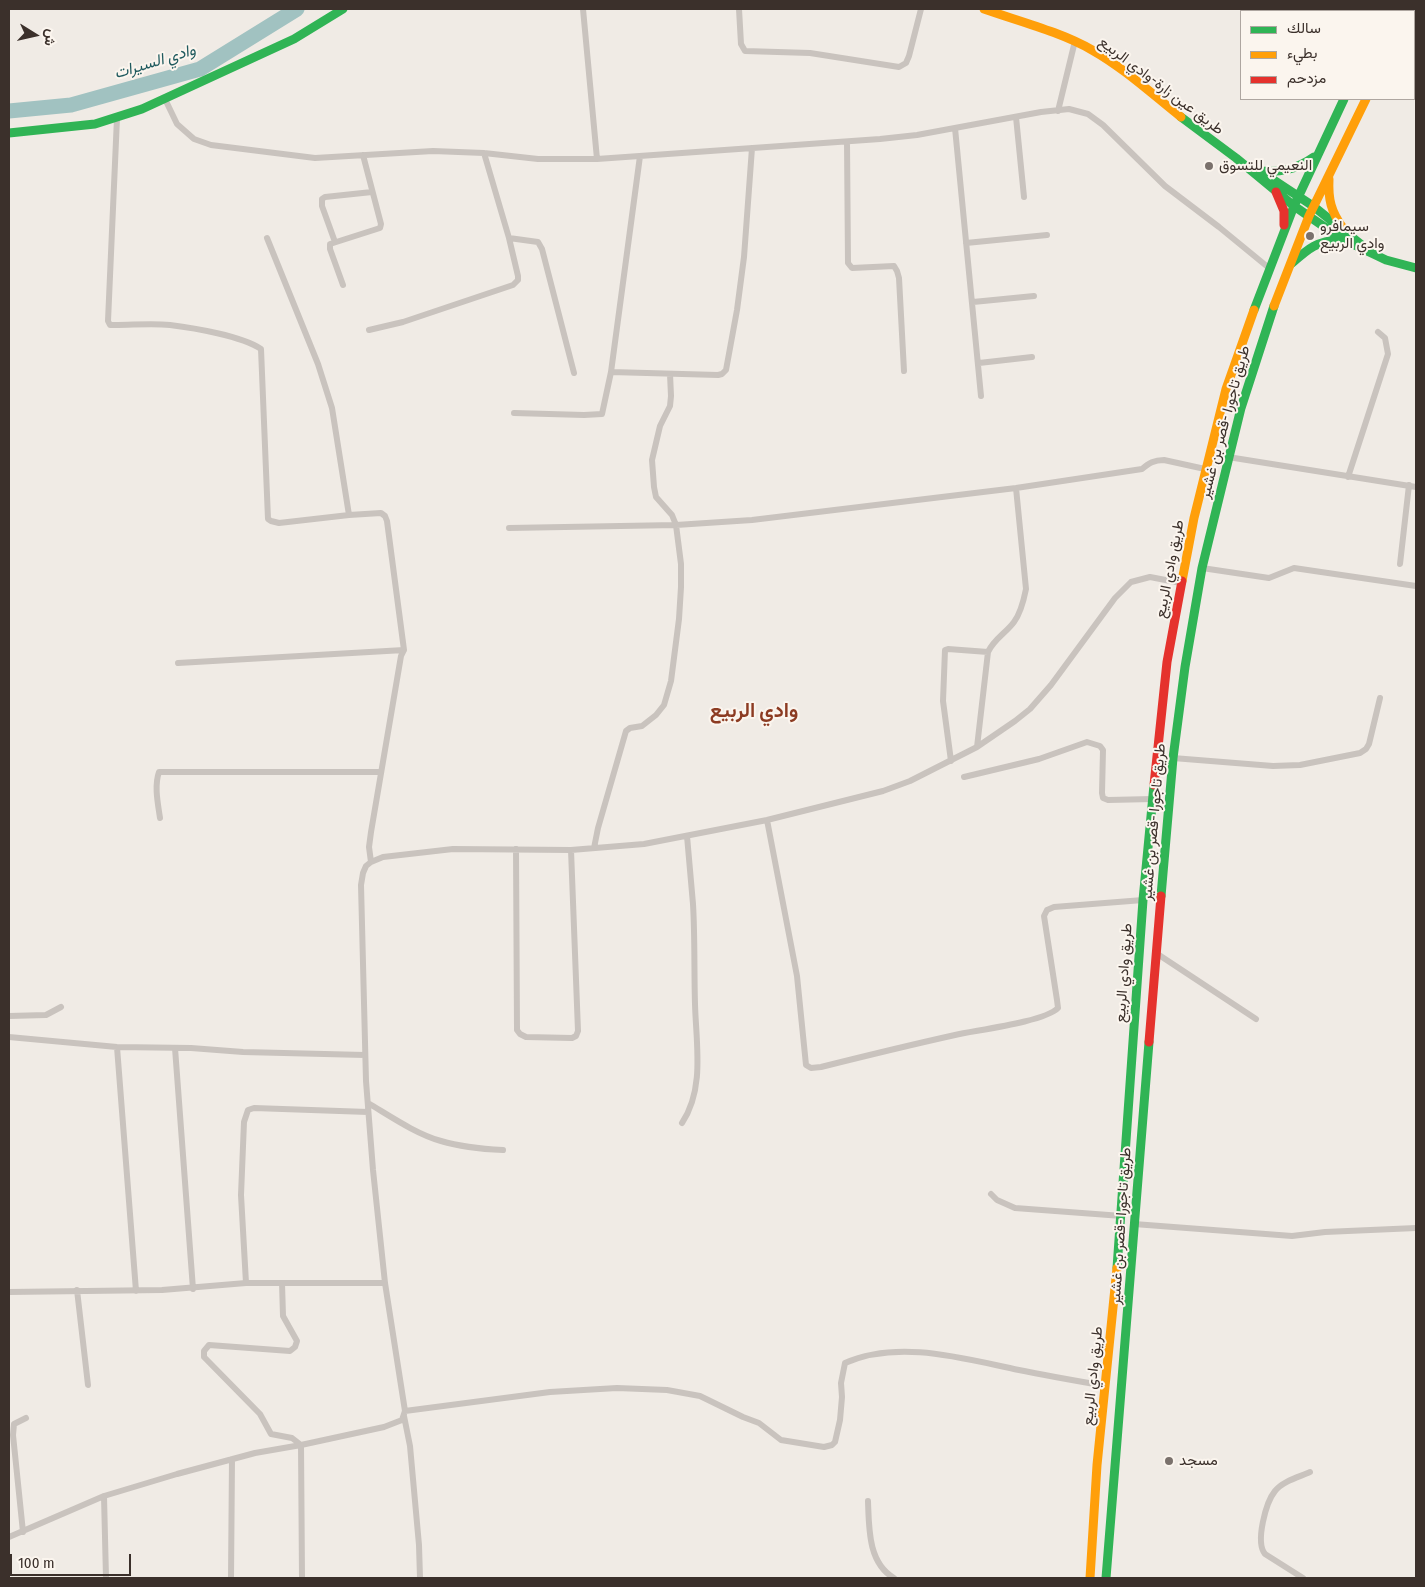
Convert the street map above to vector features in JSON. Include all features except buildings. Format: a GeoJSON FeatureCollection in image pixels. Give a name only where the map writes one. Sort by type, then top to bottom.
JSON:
{"type":"FeatureCollection","features":[{"type":"Feature","properties":{"kind":"main road"},"geometry":{"type":"LineString","coordinates":[[9,133],[77,127],[117,118],[165,99],[294,39],[343,9]]}},
{"type":"Feature","properties":{"kind":"main road","name":"طريق عين زارة-وادي الربيع"},"geometry":{"type":"LineString","coordinates":[[986,9],[1075,41],[1090,49],[1122,70],[1236,158]]}},
{"type":"Feature","properties":{"kind":"main road","name":"طريق وادي الربيع"},"geometry":{"type":"LineString","coordinates":[[1090,1578],[1097,1465],[1122,1216],[1127,1112],[1143,900],[1166,671],[1181,583],[1205,469],[1226,389],[1282,235],[1316,156],[1344,100]]}},
{"type":"Feature","properties":{"kind":"main road","name":"طريق تاجورا -قصر بن غشير"},"geometry":{"type":"LineString","coordinates":[[1106,1578],[1173,758],[1185,667],[1202,568],[1228,457],[1254,365],[1288,267],[1313,206],[1365,100]]}},
{"type":"Feature","properties":{"kind":"main road"},"geometry":{"type":"LineString","coordinates":[[1260,171],[1272,173],[1290,170],[1316,156]]}},
{"type":"Feature","properties":{"kind":"main road"},"geometry":{"type":"LineString","coordinates":[[1236,158],[1260,171],[1313,206],[1343,228],[1371,254]]}},
{"type":"Feature","properties":{"kind":"main road"},"geometry":{"type":"LineString","coordinates":[[1236,158],[1294,206],[1342,240],[1402,266],[1416,268]]}},
{"type":"Feature","properties":{"kind":"main road"},"geometry":{"type":"LineString","coordinates":[[1329,172],[1330,208],[1334,217],[1343,228]]}},
{"type":"Feature","properties":{"kind":"main road"},"geometry":{"type":"LineString","coordinates":[[1276,192],[1284,211],[1282,235]]}},
{"type":"Feature","properties":{"kind":"main road"},"geometry":{"type":"LineString","coordinates":[[1288,267],[1312,246],[1327,241],[1342,240]]}},
{"type":"Feature","properties":{"kind":"street"},"geometry":{"type":"LineString","coordinates":[[582,9],[597,159]]}},
{"type":"Feature","properties":{"kind":"street"},"geometry":{"type":"LineString","coordinates":[[739,9],[741,44],[746,51],[816,53],[899,67],[903,66],[909,56],[921,9]]}},
{"type":"Feature","properties":{"kind":"street"},"geometry":{"type":"LineString","coordinates":[[1058,111],[1075,41]]}},
{"type":"Feature","properties":{"kind":"street"},"geometry":{"type":"LineString","coordinates":[[165,99],[177,124],[194,139],[211,145],[314,158],[433,150],[538,159],[597,159],[847,142],[917,135],[1070,109],[1088,114],[1103,125],[1165,186],[1269,268]]}},
{"type":"Feature","properties":{"kind":"street"},"geometry":{"type":"LineString","coordinates":[[1016,117],[1024,197]]}},
{"type":"Feature","properties":{"kind":"street"},"geometry":{"type":"LineString","coordinates":[[117,118],[108,321],[110,324],[170,325],[226,336],[243,341],[261,350],[268,519],[270,521],[279,523],[381,513],[385,516],[404,650],[401,656],[380,772],[369,847],[371,862]]}},
{"type":"Feature","properties":{"kind":"street"},"geometry":{"type":"LineString","coordinates":[[955,128],[982,396]]}},
{"type":"Feature","properties":{"kind":"street"},"geometry":{"type":"LineString","coordinates":[[847,142],[848,263],[852,268],[894,266],[896,268],[899,278],[904,371]]}},
{"type":"Feature","properties":{"kind":"street"},"geometry":{"type":"LineString","coordinates":[[611,372],[718,375],[726,370],[738,310],[752,148]]}},
{"type":"Feature","properties":{"kind":"street"},"geometry":{"type":"LineString","coordinates":[[369,330],[403,322],[513,285],[518,280],[509,238],[484,153]]}},
{"type":"Feature","properties":{"kind":"street"},"geometry":{"type":"LineString","coordinates":[[343,285],[330,249],[330,244],[380,228],[381,224],[363,155]]}},
{"type":"Feature","properties":{"kind":"street"},"geometry":{"type":"LineString","coordinates":[[514,413],[584,416],[602,414],[611,372],[640,156]]}},
{"type":"Feature","properties":{"kind":"street"},"geometry":{"type":"LineString","coordinates":[[335,242],[322,206],[322,199],[325,197],[372,192]]}},
{"type":"Feature","properties":{"kind":"street"},"geometry":{"type":"LineString","coordinates":[[966,243],[1047,235]]}},
{"type":"Feature","properties":{"kind":"street"},"geometry":{"type":"LineString","coordinates":[[267,238],[318,364],[332,408],[349,515]]}},
{"type":"Feature","properties":{"kind":"street"},"geometry":{"type":"LineString","coordinates":[[509,238],[534,240],[538,242],[542,249],[574,373]]}},
{"type":"Feature","properties":{"kind":"street"},"geometry":{"type":"LineString","coordinates":[[973,302],[1034,296]]}},
{"type":"Feature","properties":{"kind":"street"},"geometry":{"type":"LineString","coordinates":[[1348,477],[1388,354],[1385,338],[1378,332]]}},
{"type":"Feature","properties":{"kind":"street"},"geometry":{"type":"LineString","coordinates":[[979,362],[1032,357]]}},
{"type":"Feature","properties":{"kind":"street"},"geometry":{"type":"LineString","coordinates":[[594,848],[626,731],[630,728],[642,726],[656,715],[664,705],[670,687],[681,587],[681,564],[676,526],[672,515],[656,497],[652,474],[652,460],[660,426],[670,406],[672,396],[670,374]]}},
{"type":"Feature","properties":{"kind":"street"},"geometry":{"type":"LineString","coordinates":[[1228,457],[1416,487]]}},
{"type":"Feature","properties":{"kind":"street"},"geometry":{"type":"LineString","coordinates":[[509,528],[676,526],[752,520],[1016,488],[1142,469],[1150,462],[1158,460],[1205,469]]}},
{"type":"Feature","properties":{"kind":"street"},"geometry":{"type":"LineString","coordinates":[[1400,564],[1408,485]]}},
{"type":"Feature","properties":{"kind":"street"},"geometry":{"type":"LineString","coordinates":[[977,747],[988,652],[992,643],[1014,622],[1026,589],[1016,488]]}},
{"type":"Feature","properties":{"kind":"street"},"geometry":{"type":"LineString","coordinates":[[1202,568],[1269,578],[1294,568],[1416,586]]}},
{"type":"Feature","properties":{"kind":"street"},"geometry":{"type":"LineString","coordinates":[[420,1578],[410,1446],[385,1283],[368,1112],[361,885],[366,866],[383,857],[453,849],[571,850],[644,844],[768,820],[883,791],[910,782],[977,747],[1016,721],[1035,703],[1115,598],[1131,582],[1144,577],[1150,577],[1181,583]]}},
{"type":"Feature","properties":{"kind":"street"},"geometry":{"type":"LineString","coordinates":[[178,663],[404,650]]}},
{"type":"Feature","properties":{"kind":"street"},"geometry":{"type":"LineString","coordinates":[[951,761],[943,701],[945,650],[988,652]]}},
{"type":"Feature","properties":{"kind":"street"},"geometry":{"type":"LineString","coordinates":[[1173,758],[1273,766],[1300,765],[1360,753],[1369,744],[1380,698]]}},
{"type":"Feature","properties":{"kind":"street"},"geometry":{"type":"LineString","coordinates":[[964,778],[1039,759],[1088,742],[1100,746],[1103,750],[1103,798],[1108,800],[1153,799]]}},
{"type":"Feature","properties":{"kind":"street"},"geometry":{"type":"LineString","coordinates":[[160,818],[157,796],[157,777],[159,772],[380,772]]}},
{"type":"Feature","properties":{"kind":"street"},"geometry":{"type":"LineString","coordinates":[[768,820],[797,976],[806,1066],[811,1068],[1029,1020],[1054,1012],[1058,1008],[1044,916],[1046,910],[1054,907],[1143,900]]}},
{"type":"Feature","properties":{"kind":"street"},"geometry":{"type":"LineString","coordinates":[[682,1123],[689,1113],[693,1099],[698,1058],[693,905],[686,836]]}},
{"type":"Feature","properties":{"kind":"street"},"geometry":{"type":"LineString","coordinates":[[516,849],[517,1030],[526,1037],[572,1038],[576,1036],[578,1031],[571,850]]}},
{"type":"Feature","properties":{"kind":"street"},"geometry":{"type":"LineString","coordinates":[[1156,953],[1256,1019]]}},
{"type":"Feature","properties":{"kind":"street"},"geometry":{"type":"LineString","coordinates":[[9,1016],[46,1016],[61,1007]]}},
{"type":"Feature","properties":{"kind":"street"},"geometry":{"type":"LineString","coordinates":[[9,1037],[117,1047],[365,1055]]}},
{"type":"Feature","properties":{"kind":"street"},"geometry":{"type":"LineString","coordinates":[[117,1047],[136,1291]]}},
{"type":"Feature","properties":{"kind":"street"},"geometry":{"type":"LineString","coordinates":[[174,1048],[193,1289]]}},
{"type":"Feature","properties":{"kind":"street"},"geometry":{"type":"LineString","coordinates":[[368,1103],[439,1141],[471,1148],[502,1150]]}},
{"type":"Feature","properties":{"kind":"street"},"geometry":{"type":"LineString","coordinates":[[246,1283],[241,1195],[244,1122],[248,1110],[254,1108],[368,1112]]}},
{"type":"Feature","properties":{"kind":"street"},"geometry":{"type":"LineString","coordinates":[[991,1194],[997,1200],[1015,1208],[1122,1216]]}},
{"type":"Feature","properties":{"kind":"street"},"geometry":{"type":"LineString","coordinates":[[1134,1224],[1292,1236],[1325,1232],[1416,1228]]}},
{"type":"Feature","properties":{"kind":"street"},"geometry":{"type":"LineString","coordinates":[[9,1292],[193,1289],[246,1283],[282,1282],[385,1283]]}},
{"type":"Feature","properties":{"kind":"street"},"geometry":{"type":"LineString","coordinates":[[282,1282],[283,1316],[297,1341],[295,1347],[290,1351],[209,1345],[204,1351],[204,1357],[260,1414],[271,1434],[292,1438],[301,1445]]}},
{"type":"Feature","properties":{"kind":"street"},"geometry":{"type":"LineString","coordinates":[[77,1290],[88,1385]]}},
{"type":"Feature","properties":{"kind":"street"},"geometry":{"type":"LineString","coordinates":[[404,1413],[550,1392],[651,1388],[680,1391],[700,1396],[759,1423],[780,1440],[824,1447],[835,1442],[840,1420],[841,1382],[845,1363],[867,1356],[914,1351],[938,1353],[1106,1386]]}},
{"type":"Feature","properties":{"kind":"street"},"geometry":{"type":"LineString","coordinates":[[9,1537],[104,1496],[232,1459],[384,1427],[398,1423],[404,1413]]}},
{"type":"Feature","properties":{"kind":"street"},"geometry":{"type":"LineString","coordinates":[[23,1532],[13,1436],[14,1424],[26,1418]]}},
{"type":"Feature","properties":{"kind":"street"},"geometry":{"type":"LineString","coordinates":[[301,1445],[302,1578]]}},
{"type":"Feature","properties":{"kind":"street"},"geometry":{"type":"LineString","coordinates":[[231,1578],[232,1459]]}},
{"type":"Feature","properties":{"kind":"street"},"geometry":{"type":"LineString","coordinates":[[1303,1578],[1265,1554],[1262,1550],[1261,1530],[1267,1507],[1275,1491],[1310,1472]]}},
{"type":"Feature","properties":{"kind":"street"},"geometry":{"type":"LineString","coordinates":[[104,1496],[106,1578]]}},
{"type":"Feature","properties":{"kind":"street"},"geometry":{"type":"LineString","coordinates":[[868,1501],[870,1537],[877,1561],[894,1578]]}},
{"type":"Feature","properties":{"kind":"waterway","name":"وادي السيرات"},"geometry":{"type":"LineString","coordinates":[[9,111],[71,105],[200,69],[297,9]]}},
{"type":"Feature","properties":{"kind":"traffic: fast"},"geometry":{"type":"LineString","coordinates":[[9,133],[95,124],[142,109],[294,39],[343,9]]}},
{"type":"Feature","properties":{"kind":"traffic: fast"},"geometry":{"type":"LineString","coordinates":[[1254,310],[1294,206],[1344,100]]}},
{"type":"Feature","properties":{"kind":"traffic: fast"},"geometry":{"type":"LineString","coordinates":[[1181,117],[1236,158],[1294,206],[1342,239],[1386,260],[1416,268]]}},
{"type":"Feature","properties":{"kind":"traffic: fast"},"geometry":{"type":"LineString","coordinates":[[1260,171],[1288,169],[1301,165],[1314,157]]}},
{"type":"Feature","properties":{"kind":"traffic: fast"},"geometry":{"type":"LineString","coordinates":[[1260,171],[1313,206],[1363,246]]}},
{"type":"Feature","properties":{"kind":"traffic: fast"},"geometry":{"type":"LineString","coordinates":[[1291,264],[1314,246],[1342,239]]}},
{"type":"Feature","properties":{"kind":"traffic: fast"},"geometry":{"type":"LineString","coordinates":[[1161,896],[1173,758],[1185,667],[1202,568],[1241,408],[1274,306]]}},
{"type":"Feature","properties":{"kind":"traffic: fast"},"geometry":{"type":"LineString","coordinates":[[1117,1268],[1143,900],[1154,785]]}},
{"type":"Feature","properties":{"kind":"traffic: fast"},"geometry":{"type":"LineString","coordinates":[[1106,1578],[1149,1042]]}},
{"type":"Feature","properties":{"kind":"traffic: slow"},"geometry":{"type":"LineString","coordinates":[[984,9],[1053,32],[1092,50],[1127,73],[1181,117]]}},
{"type":"Feature","properties":{"kind":"traffic: slow"},"geometry":{"type":"LineString","coordinates":[[1274,306],[1309,216],[1366,100]]}},
{"type":"Feature","properties":{"kind":"traffic: slow"},"geometry":{"type":"LineString","coordinates":[[1329,179],[1331,205],[1343,228]]}},
{"type":"Feature","properties":{"kind":"traffic: slow"},"geometry":{"type":"LineString","coordinates":[[1182,581],[1194,518],[1226,389],[1254,310]]}},
{"type":"Feature","properties":{"kind":"traffic: slow"},"geometry":{"type":"LineString","coordinates":[[1090,1578],[1097,1465],[1117,1268]]}},
{"type":"Feature","properties":{"kind":"traffic: jam"},"geometry":{"type":"LineString","coordinates":[[1276,192],[1284,211],[1284,225]]}},
{"type":"Feature","properties":{"kind":"traffic: jam"},"geometry":{"type":"LineString","coordinates":[[1154,785],[1167,662],[1182,581]]}},
{"type":"Feature","properties":{"kind":"traffic: jam"},"geometry":{"type":"LineString","coordinates":[[1149,1042],[1161,896]]}},
{"type":"Feature","properties":{"kind":"place","name":"النعيمي للتسوق"},"geometry":{"type":"Point","coordinates":[1209,166]}},
{"type":"Feature","properties":{"kind":"place","name":"سيمافرو وادي الربيع"},"geometry":{"type":"Point","coordinates":[1310,236]}},
{"type":"Feature","properties":{"kind":"place","name":"مسجد"},"geometry":{"type":"Point","coordinates":[1169,1461]}},
{"type":"Feature","properties":{"kind":"district","name":"وادي الربيع"},"geometry":{"type":"Point","coordinates":[754,711]}}]}
